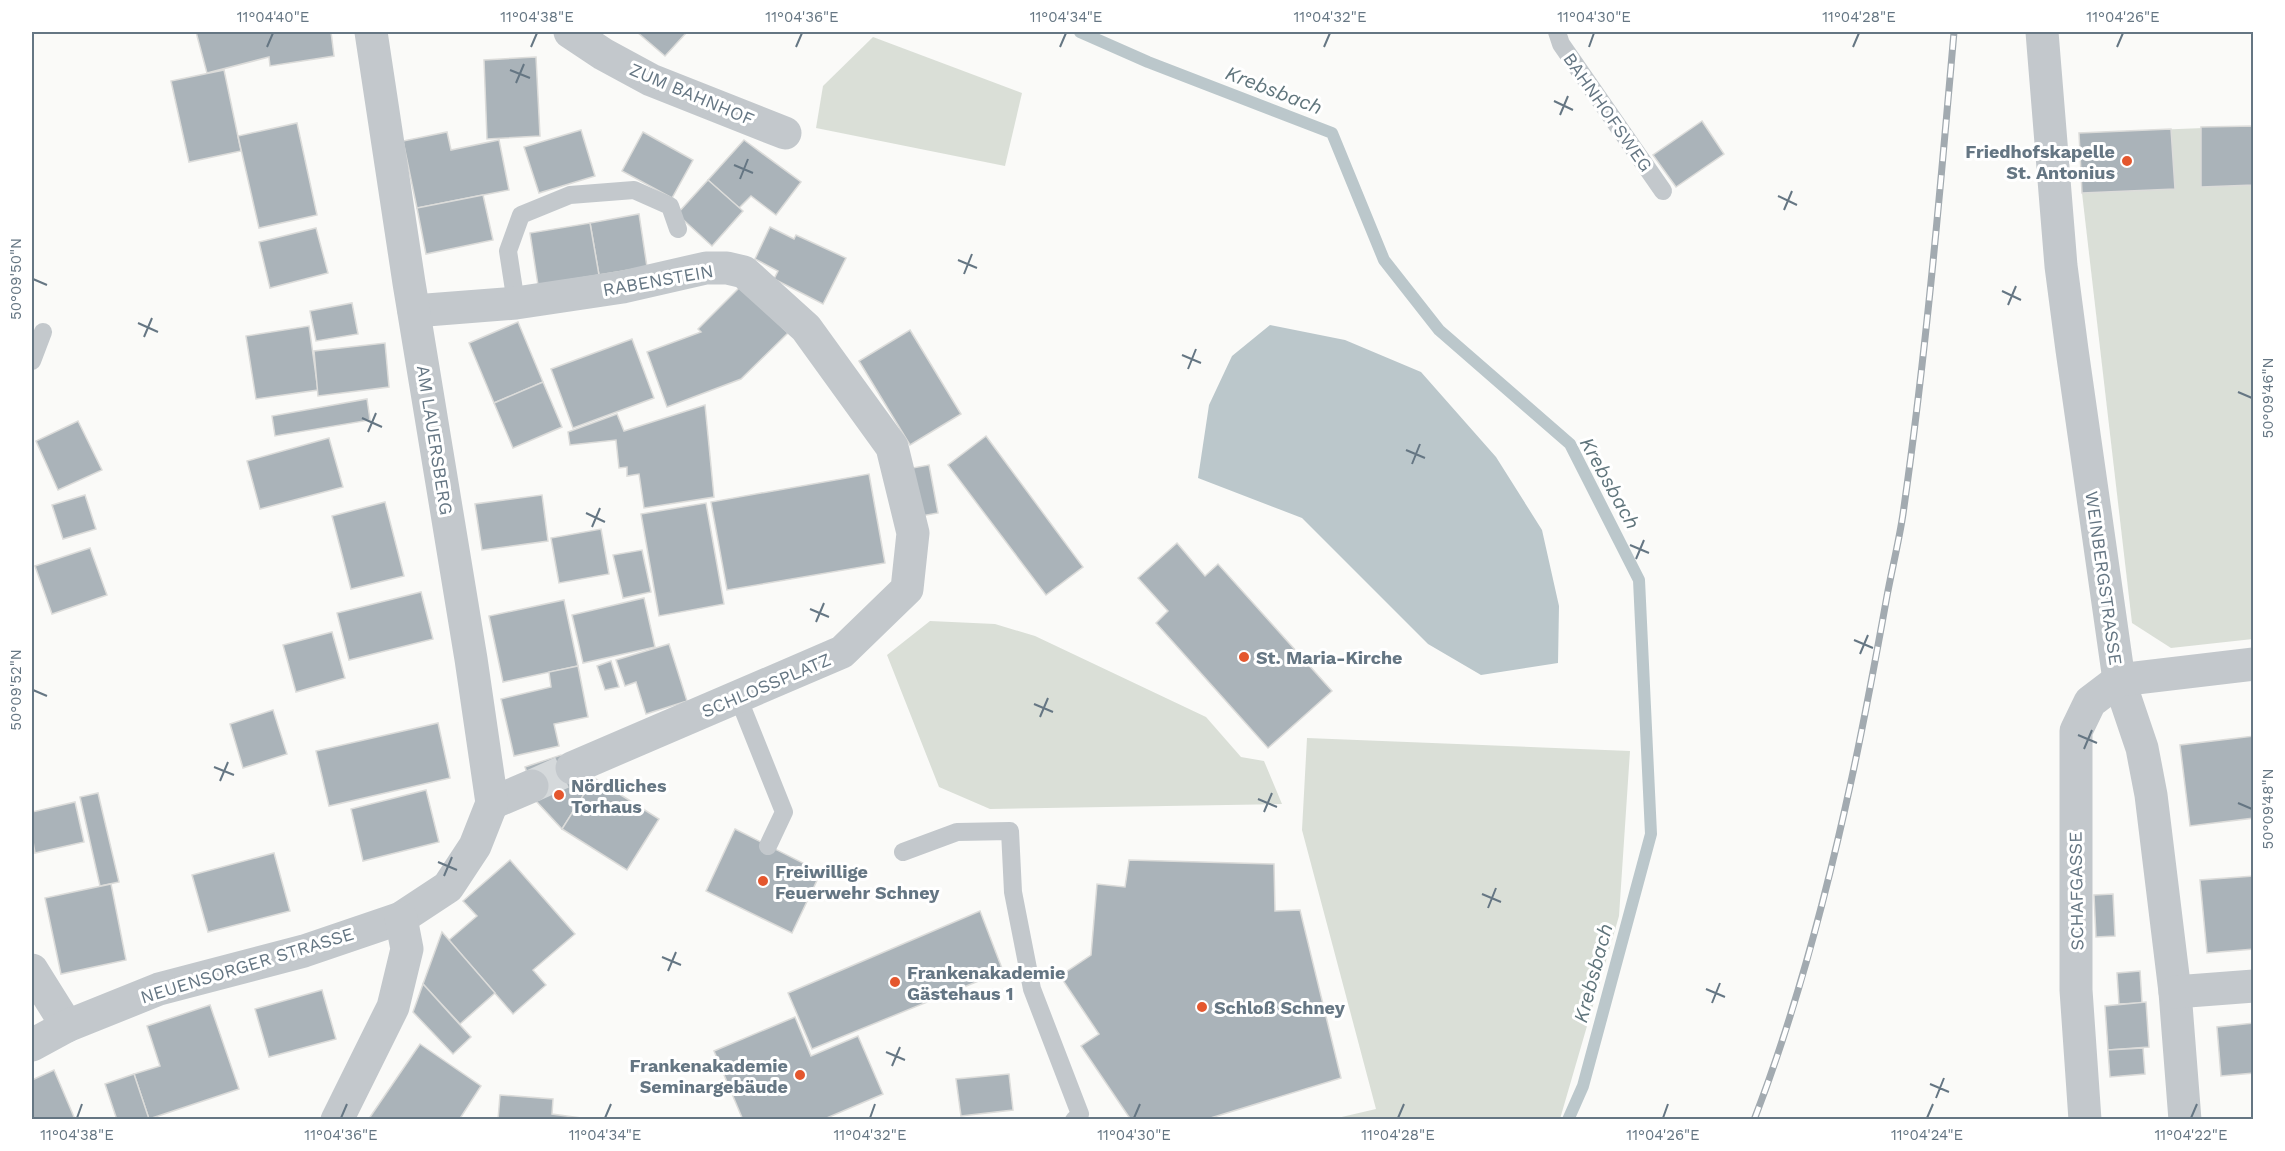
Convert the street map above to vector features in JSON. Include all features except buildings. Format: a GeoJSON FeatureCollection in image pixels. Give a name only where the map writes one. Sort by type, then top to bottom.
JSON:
{"type":"FeatureCollection","features":[{"type":"Feature","properties":{"kind":"street","name":"AM LAUERSBERG"},"geometry":{"type":"LineString","coordinates":[[371,32],[492,803],[475,846]]}},
{"type":"Feature","properties":{"kind":"street","name":"ZUM BAHNHOF"},"geometry":{"type":"LineString","coordinates":[[570,32],[651,81],[785,134]]}},
{"type":"Feature","properties":{"kind":"street","name":"WEINBERGSTRASSE"},"geometry":{"type":"LineString","coordinates":[[2042,32],[2061,266],[2119,680],[2142,747],[2151,795],[2175,992],[2185,1119]]}},
{"type":"Feature","properties":{"kind":"street","name":"RABENSTEIN"},"geometry":{"type":"LineString","coordinates":[[414,311],[516,303],[623,287],[706,268],[728,268],[744,272],[806,327],[892,447]]}},
{"type":"Feature","properties":{"kind":"street","name":"SCHLOSSPLATZ"},"geometry":{"type":"LineString","coordinates":[[572,768],[842,652],[907,589],[914,533],[892,447]]}},
{"type":"Feature","properties":{"kind":"street"},"geometry":{"type":"LineString","coordinates":[[2119,680],[2253,664]]}},
{"type":"Feature","properties":{"kind":"street","name":"SCHAFGASSE"},"geometry":{"type":"LineString","coordinates":[[2085,1119],[2076,990],[2076,730],[2090,702],[2119,680]]}},
{"type":"Feature","properties":{"kind":"street"},"geometry":{"type":"LineString","coordinates":[[492,803],[532,786]]}},
{"type":"Feature","properties":{"kind":"street","name":"NEUENSORGER STRASSE"},"geometry":{"type":"LineString","coordinates":[[32,1045],[67,1026],[159,989],[304,951],[401,918],[448,886],[475,846]]}},
{"type":"Feature","properties":{"kind":"street"},"geometry":{"type":"LineString","coordinates":[[337,1119],[393,1007],[407,949],[401,918]]}},
{"type":"Feature","properties":{"kind":"street"},"geometry":{"type":"LineString","coordinates":[[32,970],[67,1026]]}},
{"type":"Feature","properties":{"kind":"street"},"geometry":{"type":"LineString","coordinates":[[2175,992],[2253,986]]}},
{"type":"Feature","properties":{"kind":"lane","name":"BAHNHOFSWEG"},"geometry":{"type":"LineString","coordinates":[[1557,32],[1561,44],[1663,191]]}},
{"type":"Feature","properties":{"kind":"lane"},"geometry":{"type":"LineString","coordinates":[[516,303],[508,251],[521,215],[570,195],[634,190],[670,206],[678,229]]}},
{"type":"Feature","properties":{"kind":"lane"},"geometry":{"type":"LineString","coordinates":[[32,361],[43,332]]}},
{"type":"Feature","properties":{"kind":"lane"},"geometry":{"type":"LineString","coordinates":[[738,697],[784,812],[768,846]]}},
{"type":"Feature","properties":{"kind":"lane"},"geometry":{"type":"LineString","coordinates":[[903,852],[957,832],[1010,831],[1013,892],[1032,989],[1080,1114],[1074,1119]]}},
{"type":"Feature","properties":{"kind":"shaded area"},"geometry":{"type":"Polygon","coordinates":[[[873,37],[1022,93],[1005,166],[816,128],[823,86],[873,37]]]}},
{"type":"Feature","properties":{"kind":"shaded area"},"geometry":{"type":"Polygon","coordinates":[[[2253,126],[2253,639],[2171,648],[2132,623],[2082,193],[2079,133],[2253,126]]]}},
{"type":"Feature","properties":{"kind":"shaded area"},"geometry":{"type":"Polygon","coordinates":[[[1270,325],[1345,340],[1421,372],[1496,457],[1542,530],[1559,606],[1558,663],[1481,675],[1428,644],[1302,518],[1198,478],[1209,405],[1232,356],[1270,325]]]}},
{"type":"Feature","properties":{"kind":"shaded area"},"geometry":{"type":"Polygon","coordinates":[[[930,621],[995,624],[1035,636],[1206,717],[1241,757],[1264,761],[1282,804],[990,809],[939,787],[887,655],[930,621]]]}},
{"type":"Feature","properties":{"kind":"shaded area"},"geometry":{"type":"Polygon","coordinates":[[[1307,738],[1630,751],[1619,916],[1560,1119],[1333,1119],[1376,1109],[1302,830],[1307,738]]]}},
{"type":"Feature","properties":{"kind":"waterway","name":"Krebsbach"},"geometry":{"type":"LineString","coordinates":[[1080,32],[1148,62],[1332,133],[1384,260],[1439,330],[1570,444],[1639,580],[1651,834],[1583,1086],[1568,1120]]}},
{"type":"Feature","properties":{"kind":"tunnel"},"geometry":{"type":"LineString","coordinates":[[532,786],[572,768]]}},
{"type":"Feature","properties":{"kind":"railway"},"geometry":{"type":"LineString","coordinates":[[1754,1120],[1784,1036],[1810,950],[1832,864],[1900,534],[1926,334],[1954,32]]}},
{"type":"Feature","properties":{"kind":"place","name":"Friedhofskapelle St. Antonius"},"geometry":{"type":"Point","coordinates":[2127,161]}},
{"type":"Feature","properties":{"kind":"place","name":"St. Maria-Kirche"},"geometry":{"type":"Point","coordinates":[1244,657]}},
{"type":"Feature","properties":{"kind":"place","name":"Nördliches Torhaus"},"geometry":{"type":"Point","coordinates":[559,795]}},
{"type":"Feature","properties":{"kind":"place","name":"Freiwillige Feuerwehr Schney"},"geometry":{"type":"Point","coordinates":[763,881]}},
{"type":"Feature","properties":{"kind":"place","name":"Frankenakademie Gästehaus 1"},"geometry":{"type":"Point","coordinates":[895,982]}},
{"type":"Feature","properties":{"kind":"place","name":"Schloß Schney"},"geometry":{"type":"Point","coordinates":[1202,1007]}},
{"type":"Feature","properties":{"kind":"place","name":"Frankenakademie Seminargebäude"},"geometry":{"type":"Point","coordinates":[800,1075]}}]}
